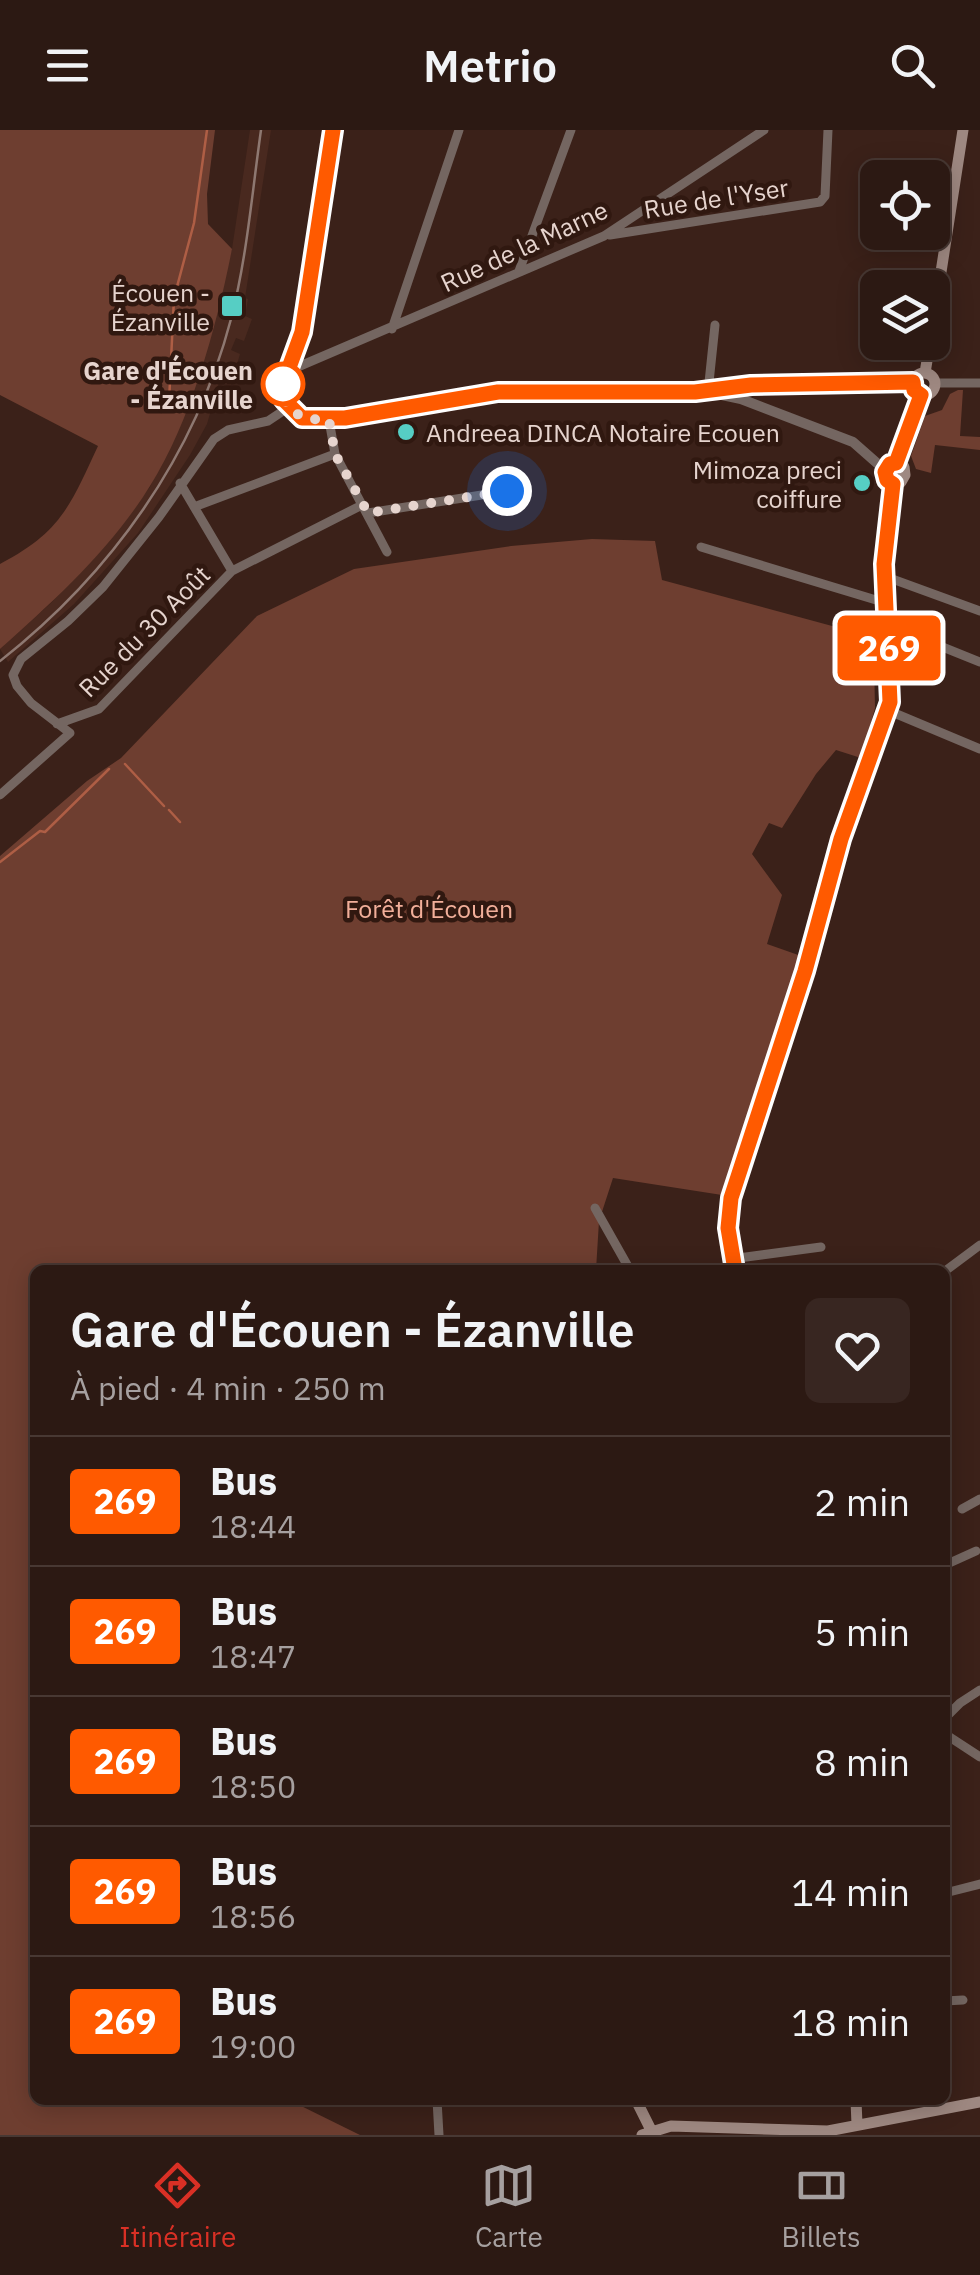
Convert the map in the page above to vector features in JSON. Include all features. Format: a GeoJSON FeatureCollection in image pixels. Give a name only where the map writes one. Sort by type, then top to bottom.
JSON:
{"type":"FeatureCollection","features":[{"type":"Feature","properties":{"kind":"main road"},"geometry":{"type":"LineString","coordinates":[[942,270],[964,130]]}},
{"type":"Feature","properties":{"kind":"main road"},"geometry":{"type":"LineString","coordinates":[[925,373],[927,360]]}},
{"type":"Feature","properties":{"kind":"main road"},"geometry":{"type":"LineString","coordinates":[[925,373],[936,383],[932,393],[921,395],[914,390],[913,382],[925,373]]}},
{"type":"Feature","properties":{"kind":"main road"},"geometry":{"type":"LineString","coordinates":[[733,1264],[728,1228],[736,1179],[805,971],[844,828],[888,710],[884,576],[893,484],[902,482],[905,476],[904,467],[892,465],[921,395]]}},
{"type":"Feature","properties":{"kind":"main road"},"geometry":{"type":"LineString","coordinates":[[638,2105],[647,2132],[686,2126],[795,2132],[828,2131],[980,2102]]}},
{"type":"Feature","properties":{"kind":"main road"},"geometry":{"type":"LineString","coordinates":[[856,2105],[857,2125]]}},
{"type":"Feature","properties":{"kind":"street"},"geometry":{"type":"LineString","coordinates":[[333,130],[302,332],[282,392],[289,407],[307,420],[329,420],[498,392],[708,392],[741,399],[853,442],[878,464],[892,465]]}},
{"type":"Feature","properties":{"kind":"street"},"geometry":{"type":"LineString","coordinates":[[392,328],[459,130]]}},
{"type":"Feature","properties":{"kind":"street"},"geometry":{"type":"LineString","coordinates":[[519,271],[571,130]]}},
{"type":"Feature","properties":{"kind":"street","name":"Rue de la Marne"},"geometry":{"type":"LineString","coordinates":[[286,372],[604,236],[764,130]]}},
{"type":"Feature","properties":{"kind":"street","name":"Rue de l'Yser"},"geometry":{"type":"LineString","coordinates":[[604,236],[820,202],[825,196],[828,130]]}},
{"type":"Feature","properties":{"kind":"street"},"geometry":{"type":"LineString","coordinates":[[708,392],[716,325]]}},
{"type":"Feature","properties":{"kind":"street"},"geometry":{"type":"LineString","coordinates":[[708,392],[718,388],[913,382]]}},
{"type":"Feature","properties":{"kind":"street"},"geometry":{"type":"LineString","coordinates":[[936,383],[980,383]]}},
{"type":"Feature","properties":{"kind":"street"},"geometry":{"type":"LineString","coordinates":[[741,399],[760,386]]}},
{"type":"Feature","properties":{"kind":"street"},"geometry":{"type":"LineString","coordinates":[[0,795],[70,733],[22,695],[13,672],[21,659],[68,622],[103,586],[214,440],[228,430],[268,421],[289,407]]}},
{"type":"Feature","properties":{"kind":"street"},"geometry":{"type":"LineString","coordinates":[[329,420],[335,454],[386,552]]}},
{"type":"Feature","properties":{"kind":"street"},"geometry":{"type":"LineString","coordinates":[[194,506],[335,454]]}},
{"type":"Feature","properties":{"kind":"street"},"geometry":{"type":"LineString","coordinates":[[180,483],[232,571]]}},
{"type":"Feature","properties":{"kind":"street","name":"Rue du 30 Août"},"geometry":{"type":"LineString","coordinates":[[57,724],[100,709],[232,571],[365,509],[507,491]]}},
{"type":"Feature","properties":{"kind":"street"},"geometry":{"type":"LineString","coordinates":[[701,547],[886,603]]}},
{"type":"Feature","properties":{"kind":"street"},"geometry":{"type":"LineString","coordinates":[[884,576],[980,610]]}},
{"type":"Feature","properties":{"kind":"street"},"geometry":{"type":"LineString","coordinates":[[888,625],[980,662]]}},
{"type":"Feature","properties":{"kind":"street"},"geometry":{"type":"LineString","coordinates":[[888,710],[980,750]]}},
{"type":"Feature","properties":{"kind":"street"},"geometry":{"type":"LineString","coordinates":[[595,1208],[627,1265]]}},
{"type":"Feature","properties":{"kind":"street"},"geometry":{"type":"LineString","coordinates":[[950,1268],[980,1246]]}},
{"type":"Feature","properties":{"kind":"street"},"geometry":{"type":"LineString","coordinates":[[733,1264],[821,1247]]}},
{"type":"Feature","properties":{"kind":"street"},"geometry":{"type":"LineString","coordinates":[[966,1256],[980,1261]]}},
{"type":"Feature","properties":{"kind":"street"},"geometry":{"type":"LineString","coordinates":[[962,1509],[980,1499]]}},
{"type":"Feature","properties":{"kind":"street"},"geometry":{"type":"LineString","coordinates":[[950,1563],[976,1551]]}},
{"type":"Feature","properties":{"kind":"street"},"geometry":{"type":"LineString","coordinates":[[950,1713],[980,1690]]}},
{"type":"Feature","properties":{"kind":"street"},"geometry":{"type":"LineString","coordinates":[[950,1737],[980,1757]]}},
{"type":"Feature","properties":{"kind":"street"},"geometry":{"type":"LineString","coordinates":[[950,1892],[980,1884]]}},
{"type":"Feature","properties":{"kind":"street"},"geometry":{"type":"LineString","coordinates":[[950,2001],[963,2000]]}},
{"type":"Feature","properties":{"kind":"street"},"geometry":{"type":"LineString","coordinates":[[438,2105],[439,2135]]}},
{"type":"Feature","properties":{"kind":"shaded area"},"geometry":{"type":"Polygon","coordinates":[[[250,130],[271,130],[245,298],[245,316],[252,319],[244,341],[236,338],[231,350],[240,354],[231,385],[219,382],[207,424],[138,533],[74,604],[8,662],[0,649],[96,556],[150,487],[208,345],[232,249],[250,130]]]}},
{"type":"Feature","properties":{"kind":"green space"},"geometry":{"type":"Polygon","coordinates":[[[0,130],[215,130],[207,194],[208,224],[232,249],[201,372],[178,432],[150,486],[100,552],[0,649],[0,564],[37,540],[61,516],[98,446],[0,395],[0,130]]]}},
{"type":"Feature","properties":{"kind":"green space"},"geometry":{"type":"Polygon","coordinates":[[[963,390],[960,436],[980,437],[980,450],[935,445],[931,473],[916,469],[911,456],[925,416],[942,410],[950,394],[963,390]]]}},
{"type":"Feature","properties":{"kind":"green space","name":"Forêt d'Écouen"},"geometry":{"type":"Polygon","coordinates":[[[592,539],[655,541],[662,580],[858,633],[864,652],[874,660],[875,708],[861,758],[836,750],[782,828],[769,823],[752,854],[782,895],[767,944],[804,957],[722,1195],[613,1178],[599,1221],[596,1265],[30,1265],[30,2105],[299,2105],[360,2135],[0,2135],[0,856],[87,781],[121,758],[257,616],[354,569],[511,546],[592,539]]]}},
{"type":"Feature","properties":{"kind":"waterway"},"geometry":{"type":"LineString","coordinates":[[175,409],[169,402],[174,298],[194,223],[207,130]]}},
{"type":"Feature","properties":{"kind":"waterway"},"geometry":{"type":"LineString","coordinates":[[125,764],[164,806]]}},
{"type":"Feature","properties":{"kind":"waterway"},"geometry":{"type":"LineString","coordinates":[[0,862],[40,831],[45,832],[109,769]]}},
{"type":"Feature","properties":{"kind":"waterway"},"geometry":{"type":"LineString","coordinates":[[169,810],[180,822]]}},
{"type":"Feature","properties":{"kind":"railway"},"geometry":{"type":"LineString","coordinates":[[0,661],[78,590],[112,551],[144,509],[195,418],[237,296],[261,130]]}},
{"type":"Feature","properties":{"kind":"bus line","name":"269"},"geometry":{"type":"LineString","coordinates":[[333,130],[302,332],[282,392],[292,411],[302,418],[345,418],[498,392],[708,392],[751,385],[843,381],[913,382],[914,390],[921,395],[896,463],[890,464],[885,472],[893,484],[884,564],[890,702],[841,839],[805,971],[736,1179],[728,1228],[734,1265]]}},
{"type":"Feature","properties":{"kind":"place","name":"Écouen - Ézanville"},"geometry":{"type":"Point","coordinates":[232,306]}},
{"type":"Feature","properties":{"kind":"place","name":"Gare d'Écouen - Ézanville"},"geometry":{"type":"Point","coordinates":[283,384]}},
{"type":"Feature","properties":{"kind":"place","name":"Andreea DINCA Notaire Ecouen"},"geometry":{"type":"Point","coordinates":[406,432]}},
{"type":"Feature","properties":{"kind":"place","name":"Mimoza preci coiffure"},"geometry":{"type":"Point","coordinates":[862,483]}},
{"type":"Feature","properties":{"kind":"route"},"geometry":{"type":"LineString","coordinates":[[283,384],[284,400],[297,415],[307,420],[329,420],[335,454],[368,513],[507,491]]}}]}
